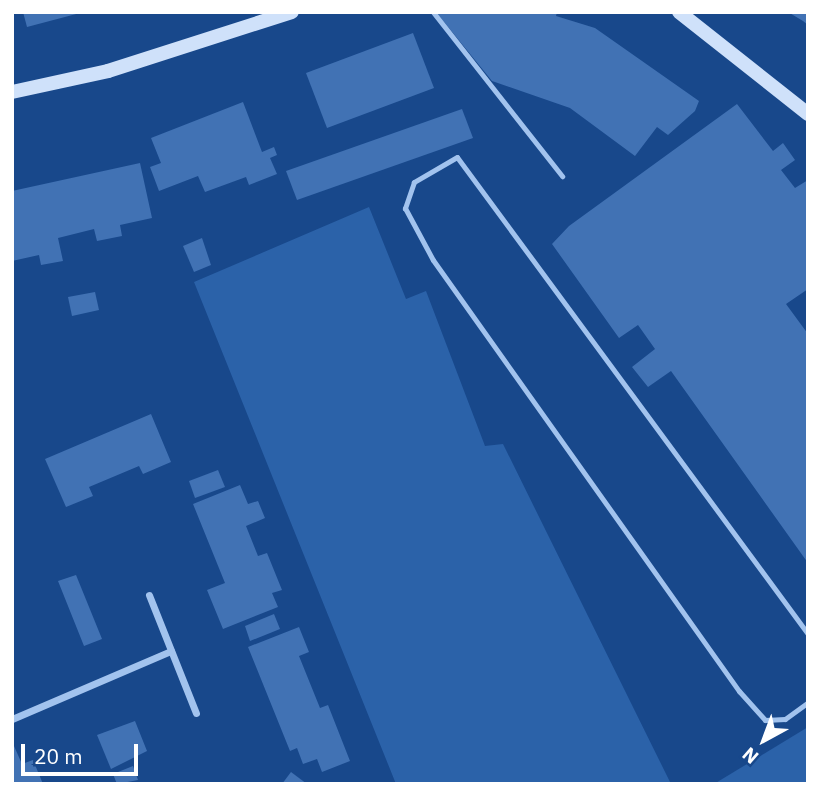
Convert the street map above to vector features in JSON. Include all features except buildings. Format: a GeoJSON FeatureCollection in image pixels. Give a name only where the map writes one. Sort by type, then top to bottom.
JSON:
{"type":"FeatureCollection","features":[{"type":"Feature","properties":{"kind":"street"},"geometry":{"type":"LineString","coordinates":[[12,92],[107,71],[292,12]]}},
{"type":"Feature","properties":{"kind":"street"},"geometry":{"type":"LineString","coordinates":[[680,12],[808,114]]}},
{"type":"Feature","properties":{"kind":"street"},"geometry":{"type":"LineString","coordinates":[[149,595],[196,713]]}},
{"type":"Feature","properties":{"kind":"street"},"geometry":{"type":"LineString","coordinates":[[12,719],[171,651]]}},
{"type":"Feature","properties":{"kind":"lane"},"geometry":{"type":"LineString","coordinates":[[433,12],[562,176]]}},
{"type":"Feature","properties":{"kind":"lane"},"geometry":{"type":"LineString","coordinates":[[808,634],[457,157],[414,182],[405,208],[433,260],[740,691],[765,720],[785,719],[808,702]]}},
{"type":"Feature","properties":{"kind":"shaded area"},"geometry":{"type":"Polygon","coordinates":[[[369,207],[406,299],[426,291],[485,446],[503,444],[671,784],[396,784],[194,282],[369,207]]]}},
{"type":"Feature","properties":{"kind":"shaded area"},"geometry":{"type":"Polygon","coordinates":[[[808,727],[808,784],[714,784],[808,727]]]}}]}
